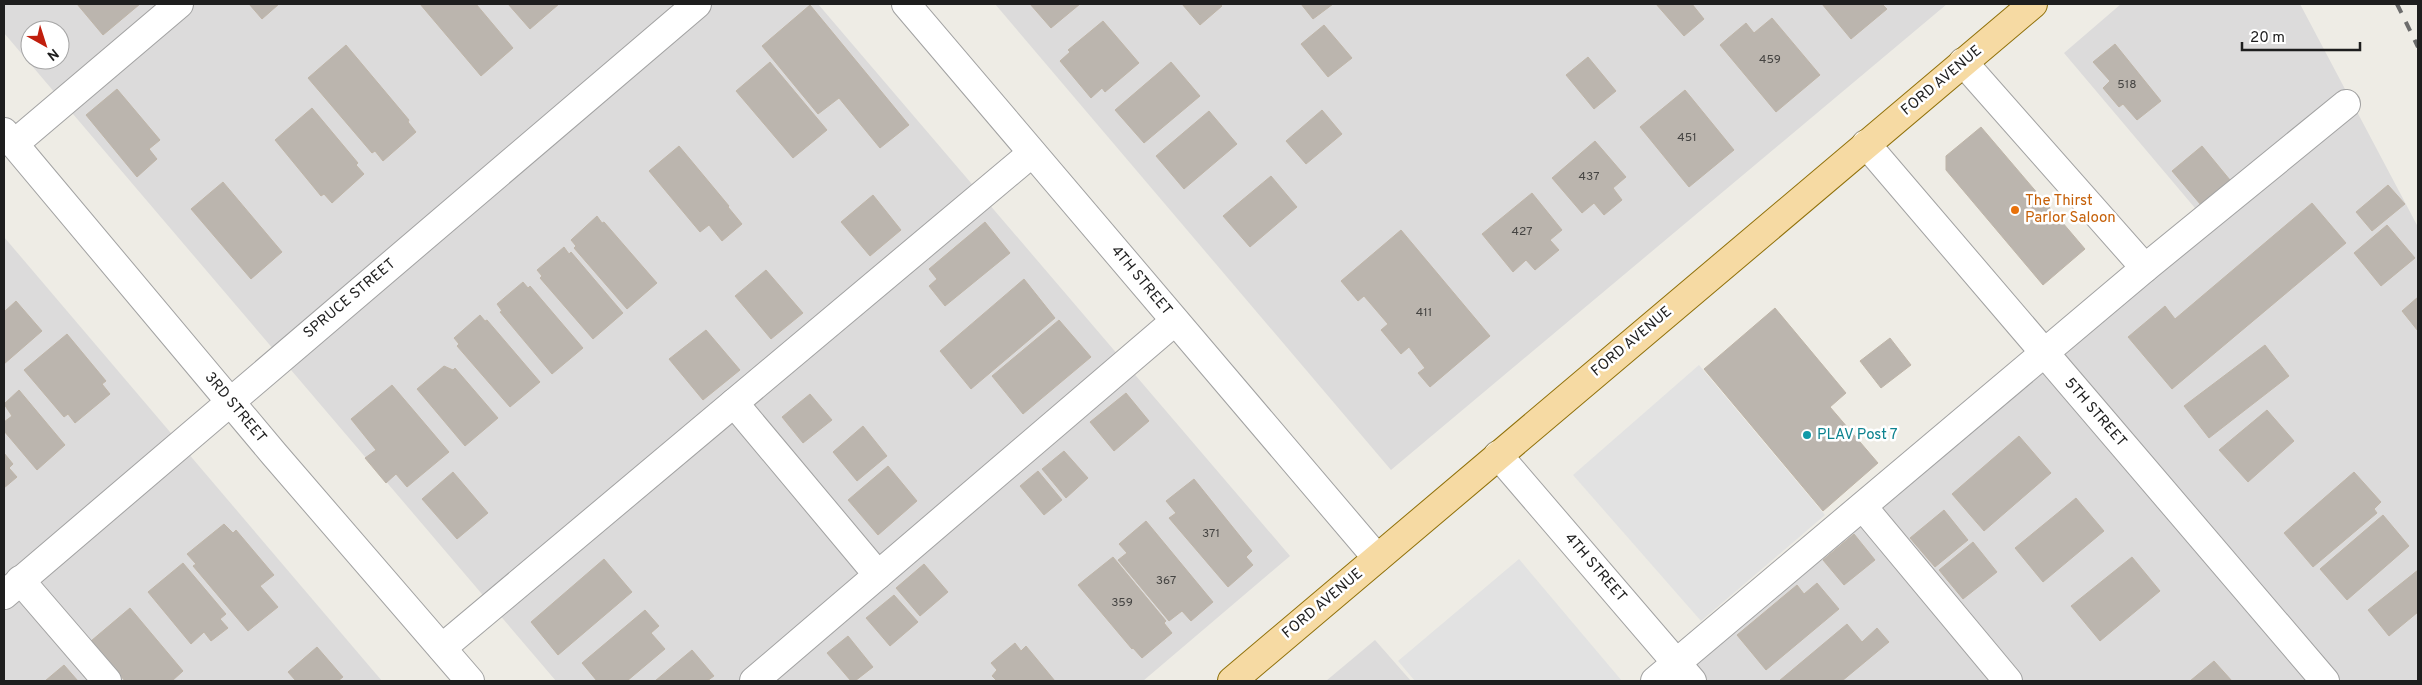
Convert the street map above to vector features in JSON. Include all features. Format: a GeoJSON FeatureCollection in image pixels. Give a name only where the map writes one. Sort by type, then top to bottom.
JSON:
{"type":"FeatureCollection","features":[{"type":"Feature","properties":{"kind":"main road","name":"FORD AVENUE"},"geometry":{"type":"LineString","coordinates":[[1232,681],[2033,4]]}},
{"type":"Feature","properties":{"kind":"street"},"geometry":{"type":"LineString","coordinates":[[9,138],[179,4]]}},
{"type":"Feature","properties":{"kind":"street","name":"SPRUCE STREET"},"geometry":{"type":"LineString","coordinates":[[11,582],[230,402],[697,4]]}},
{"type":"Feature","properties":{"kind":"street","name":"4TH STREET"},"geometry":{"type":"LineString","coordinates":[[906,4],[1378,558]]}},
{"type":"Feature","properties":{"kind":"street"},"geometry":{"type":"LineString","coordinates":[[1963,62],[2145,268]]}},
{"type":"Feature","properties":{"kind":"street"},"geometry":{"type":"LineString","coordinates":[[1655,681],[1684,672],[1863,507],[2145,268],[2346,104]]}},
{"type":"Feature","properties":{"kind":"street","name":"3RD STREET"},"geometry":{"type":"LineString","coordinates":[[9,138],[230,402],[470,681]]}},
{"type":"Feature","properties":{"kind":"street","name":"5TH STREET"},"geometry":{"type":"LineString","coordinates":[[1866,144],[2044,355],[2325,681]]}},
{"type":"Feature","properties":{"kind":"street"},"geometry":{"type":"LineString","coordinates":[[442,648],[1032,153]]}},
{"type":"Feature","properties":{"kind":"street"},"geometry":{"type":"LineString","coordinates":[[754,681],[1175,321]]}},
{"type":"Feature","properties":{"kind":"street"},"geometry":{"type":"LineString","coordinates":[[734,403],[878,575]]}},
{"type":"Feature","properties":{"kind":"street","name":"4TH STREET"},"geometry":{"type":"LineString","coordinates":[[1498,455],[1684,672]]}},
{"type":"Feature","properties":{"kind":"street"},"geometry":{"type":"LineString","coordinates":[[1863,507],[2008,681]]}},
{"type":"Feature","properties":{"kind":"street"},"geometry":{"type":"LineString","coordinates":[[11,582],[107,681]]}},
{"type":"Feature","properties":{"kind":"shaded area"},"geometry":{"type":"Polygon","coordinates":[[[4,4],[818,4],[1290,556],[1143,681],[556,681],[36,70],[70,70],[70,20],[20,20],[20,52],[4,33],[4,4]]]}},
{"type":"Feature","properties":{"kind":"shaded area"},"geometry":{"type":"Polygon","coordinates":[[[995,4],[1947,4],[1391,470],[995,4]]]}},
{"type":"Feature","properties":{"kind":"shaded area"},"geometry":{"type":"Polygon","coordinates":[[[2121,4],[2300,4],[2418,227],[2418,681],[1676,681],[2211,227],[2064,53],[2121,4]]]}},
{"type":"Feature","properties":{"kind":"shaded area"},"geometry":{"type":"Polygon","coordinates":[[[4,237],[382,681],[4,681],[4,237]]]}},
{"type":"Feature","properties":{"kind":"shaded area"},"geometry":{"type":"Polygon","coordinates":[[[1699,365],[1825,515],[1701,621],[1573,475],[1699,365]]]}},
{"type":"Feature","properties":{"kind":"shaded area"},"geometry":{"type":"Polygon","coordinates":[[[1519,559],[1622,681],[1415,681],[1398,661],[1519,559]]]}},
{"type":"Feature","properties":{"kind":"shaded area"},"geometry":{"type":"Polygon","coordinates":[[[1375,640],[1411,681],[1326,681],[1375,640]]]}},
{"type":"Feature","properties":{"kind":"building"},"geometry":{"type":"Polygon","coordinates":[[[77,4],[140,4],[103,35],[77,4]]]}},
{"type":"Feature","properties":{"kind":"building"},"geometry":{"type":"Polygon","coordinates":[[[249,4],[279,4],[262,19],[249,4]]]}},
{"type":"Feature","properties":{"kind":"building"},"geometry":{"type":"Polygon","coordinates":[[[420,4],[476,4],[513,48],[481,76],[420,4]]]}},
{"type":"Feature","properties":{"kind":"building"},"geometry":{"type":"Polygon","coordinates":[[[508,4],[559,4],[530,29],[508,4]]]}},
{"type":"Feature","properties":{"kind":"building"},"geometry":{"type":"Polygon","coordinates":[[[1030,4],[1080,4],[1051,28],[1030,4]]]}},
{"type":"Feature","properties":{"kind":"building"},"geometry":{"type":"Polygon","coordinates":[[[1182,4],[1220,4],[1222,6],[1200,25],[1182,4]]]}},
{"type":"Feature","properties":{"kind":"building"},"geometry":{"type":"Polygon","coordinates":[[[1301,4],[1333,4],[1313,19],[1301,4]]]}},
{"type":"Feature","properties":{"kind":"building"},"geometry":{"type":"Polygon","coordinates":[[[1656,4],[1692,4],[1704,19],[1684,36],[1656,4]]]}},
{"type":"Feature","properties":{"kind":"building"},"geometry":{"type":"Polygon","coordinates":[[[1822,4],[1882,4],[1887,9],[1851,39],[1822,4]]]}},
{"type":"Feature","properties":{"kind":"building"},"geometry":{"type":"Polygon","coordinates":[[[810,5],[909,125],[880,148],[839,98],[818,114],[762,46],[810,5]]]}},
{"type":"Feature","properties":{"kind":"building"},"geometry":{"type":"Polygon","coordinates":[[[1772,18],[1820,75],[1776,112],[1720,45],[1746,23],[1754,33],[1772,18]]]}},
{"type":"Feature","properties":{"kind":"building"},"geometry":{"type":"Polygon","coordinates":[[[1103,21],[1139,63],[1105,92],[1102,88],[1091,98],[1060,61],[1070,52],[1068,50],[1103,21]]]}},
{"type":"Feature","properties":{"kind":"building"},"geometry":{"type":"Polygon","coordinates":[[[1324,25],[1352,58],[1328,77],[1301,44],[1324,25]]]}},
{"type":"Feature","properties":{"kind":"building"},"geometry":{"type":"Polygon","coordinates":[[[2115,44],[2161,101],[2137,120],[2123,104],[2119,107],[2103,88],[2110,81],[2093,62],[2115,44]]]}},
{"type":"Feature","properties":{"kind":"building"},"geometry":{"type":"Polygon","coordinates":[[[346,45],[409,120],[408,122],[416,132],[383,161],[375,151],[372,153],[308,78],[346,45]]]}},
{"type":"Feature","properties":{"kind":"building"},"geometry":{"type":"Polygon","coordinates":[[[1588,57],[1616,91],[1594,109],[1566,75],[1588,57]]]}},
{"type":"Feature","properties":{"kind":"building"},"geometry":{"type":"Polygon","coordinates":[[[770,62],[827,130],[793,158],[736,91],[770,62]]]}},
{"type":"Feature","properties":{"kind":"building"},"geometry":{"type":"Polygon","coordinates":[[[1171,62],[1200,96],[1144,143],[1115,110],[1171,62]]]}},
{"type":"Feature","properties":{"kind":"building"},"geometry":{"type":"Polygon","coordinates":[[[117,89],[160,140],[149,149],[157,159],[137,177],[86,115],[117,89]]]}},
{"type":"Feature","properties":{"kind":"building"},"geometry":{"type":"Polygon","coordinates":[[[1685,90],[1734,150],[1689,187],[1640,127],[1685,90]]]}},
{"type":"Feature","properties":{"kind":"building"},"geometry":{"type":"Polygon","coordinates":[[[312,108],[358,163],[356,165],[364,174],[332,203],[324,194],[321,196],[275,140],[312,108]]]}},
{"type":"Feature","properties":{"kind":"building"},"geometry":{"type":"Polygon","coordinates":[[[1322,110],[1342,134],[1306,164],[1286,141],[1322,110]]]}},
{"type":"Feature","properties":{"kind":"building"},"geometry":{"type":"Polygon","coordinates":[[[1209,111],[1237,144],[1184,189],[1156,156],[1209,111]]]}},
{"type":"Feature","properties":{"kind":"building","name":"The Thirst Parlor Saloon"},"geometry":{"type":"Polygon","coordinates":[[[1981,127],[2085,249],[2043,285],[1946,170],[1946,156],[1981,127]]]}},
{"type":"Feature","properties":{"kind":"building"},"geometry":{"type":"Polygon","coordinates":[[[1595,141],[1626,177],[1613,188],[1622,200],[1604,215],[1594,203],[1582,213],[1552,178],[1595,141]]]}},
{"type":"Feature","properties":{"kind":"building"},"geometry":{"type":"Polygon","coordinates":[[[679,146],[742,224],[722,241],[709,225],[700,232],[649,171],[679,146]]]}},
{"type":"Feature","properties":{"kind":"building"},"geometry":{"type":"Polygon","coordinates":[[[2202,146],[2230,180],[2201,205],[2172,171],[2202,146]]]}},
{"type":"Feature","properties":{"kind":"building"},"geometry":{"type":"Polygon","coordinates":[[[1271,176],[1297,207],[1250,247],[1223,216],[1271,176]]]}},
{"type":"Feature","properties":{"kind":"building"},"geometry":{"type":"Polygon","coordinates":[[[223,182],[282,252],[251,279],[191,209],[223,182]]]}},
{"type":"Feature","properties":{"kind":"building"},"geometry":{"type":"Polygon","coordinates":[[[2388,185],[2405,204],[2372,231],[2356,212],[2388,185]]]}},
{"type":"Feature","properties":{"kind":"building"},"geometry":{"type":"Polygon","coordinates":[[[1532,193],[1562,230],[1550,240],[1559,250],[1535,270],[1526,260],[1513,272],[1482,234],[1532,193]]]}},
{"type":"Feature","properties":{"kind":"building"},"geometry":{"type":"Polygon","coordinates":[[[873,195],[901,230],[870,256],[841,222],[873,195]]]}},
{"type":"Feature","properties":{"kind":"building"},"geometry":{"type":"Polygon","coordinates":[[[2312,203],[2346,243],[2172,389],[2128,337],[2165,306],[2175,319],[2312,203]]]}},
{"type":"Feature","properties":{"kind":"building"},"geometry":{"type":"Polygon","coordinates":[[[597,216],[657,283],[627,309],[574,248],[576,246],[571,240],[597,216]]]}},
{"type":"Feature","properties":{"kind":"building"},"geometry":{"type":"Polygon","coordinates":[[[985,222],[1010,253],[945,306],[929,286],[937,279],[929,269],[985,222]]]}},
{"type":"Feature","properties":{"kind":"building"},"geometry":{"type":"Polygon","coordinates":[[[2387,225],[2415,258],[2381,286],[2354,253],[2387,225]]]}},
{"type":"Feature","properties":{"kind":"building"},"geometry":{"type":"Polygon","coordinates":[[[1401,230],[1490,336],[1430,387],[1418,373],[1425,368],[1409,347],[1401,354],[1381,330],[1388,324],[1364,296],[1358,301],[1341,281],[1401,230]]]}},
{"type":"Feature","properties":{"kind":"building"},"geometry":{"type":"Polygon","coordinates":[[[564,247],[569,254],[571,252],[623,313],[593,339],[540,278],[542,276],[537,270],[564,247]]]}},
{"type":"Feature","properties":{"kind":"building"},"geometry":{"type":"Polygon","coordinates":[[[766,270],[803,313],[771,339],[735,296],[766,270]]]}},
{"type":"Feature","properties":{"kind":"building"},"geometry":{"type":"Polygon","coordinates":[[[1024,279],[1055,318],[971,389],[940,351],[1024,279]]]}},
{"type":"Feature","properties":{"kind":"building"},"geometry":{"type":"Polygon","coordinates":[[[523,282],[528,288],[530,286],[583,348],[552,374],[500,312],[502,311],[497,304],[523,282]]]}},
{"type":"Feature","properties":{"kind":"building"},"geometry":{"type":"Polygon","coordinates":[[[2418,297],[2418,331],[2402,311],[2418,297]]]}},
{"type":"Feature","properties":{"kind":"building"},"geometry":{"type":"Polygon","coordinates":[[[16,301],[42,331],[4,364],[4,312],[16,301]]]}},
{"type":"Feature","properties":{"kind":"building","name":"PLAV Post 7"},"geometry":{"type":"Polygon","coordinates":[[[1775,308],[1846,393],[1830,407],[1878,463],[1823,511],[1704,369],[1775,308]]]}},
{"type":"Feature","properties":{"kind":"building"},"geometry":{"type":"Polygon","coordinates":[[[480,315],[485,321],[487,320],[540,382],[510,407],[457,346],[459,344],[454,338],[480,315]]]}},
{"type":"Feature","properties":{"kind":"building"},"geometry":{"type":"Polygon","coordinates":[[[1059,320],[1091,357],[1023,414],[992,376],[1059,320]]]}},
{"type":"Feature","properties":{"kind":"building"},"geometry":{"type":"Polygon","coordinates":[[[706,330],[740,370],[703,400],[669,359],[706,330]]]}},
{"type":"Feature","properties":{"kind":"building"},"geometry":{"type":"Polygon","coordinates":[[[67,334],[106,381],[102,384],[110,394],[75,423],[68,414],[64,417],[24,370],[67,334]]]}},
{"type":"Feature","properties":{"kind":"building"},"geometry":{"type":"Polygon","coordinates":[[[1890,338],[1911,365],[1881,388],[1860,361],[1890,338]]]}},
{"type":"Feature","properties":{"kind":"building"},"geometry":{"type":"Polygon","coordinates":[[[2265,345],[2289,376],[2209,438],[2184,406],[2265,345]]]}},
{"type":"Feature","properties":{"kind":"building"},"geometry":{"type":"Polygon","coordinates":[[[444,366],[453,370],[455,368],[498,418],[465,446],[417,389],[444,366]]]}},
{"type":"Feature","properties":{"kind":"building"},"geometry":{"type":"Polygon","coordinates":[[[392,385],[449,452],[407,487],[396,474],[386,483],[365,458],[376,450],[351,419],[392,385]]]}},
{"type":"Feature","properties":{"kind":"building"},"geometry":{"type":"Polygon","coordinates":[[[19,390],[65,445],[37,470],[4,431],[4,422],[12,416],[4,404],[19,390]]]}},
{"type":"Feature","properties":{"kind":"building"},"geometry":{"type":"Polygon","coordinates":[[[1126,393],[1149,421],[1114,451],[1090,422],[1126,393]]]}},
{"type":"Feature","properties":{"kind":"building"},"geometry":{"type":"Polygon","coordinates":[[[810,394],[832,420],[803,443],[782,417],[810,394]]]}},
{"type":"Feature","properties":{"kind":"building"},"geometry":{"type":"Polygon","coordinates":[[[2267,410],[2294,441],[2248,482],[2219,450],[2267,410]]]}},
{"type":"Feature","properties":{"kind":"building"},"geometry":{"type":"Polygon","coordinates":[[[863,426],[887,456],[857,481],[833,452],[863,426]]]}},
{"type":"Feature","properties":{"kind":"building"},"geometry":{"type":"Polygon","coordinates":[[[2019,436],[2051,473],[1984,531],[1952,494],[2019,436]]]}},
{"type":"Feature","properties":{"kind":"building"},"geometry":{"type":"Polygon","coordinates":[[[1064,451],[1088,478],[1066,498],[1042,469],[1064,451]]]}},
{"type":"Feature","properties":{"kind":"building"},"geometry":{"type":"Polygon","coordinates":[[[4,453],[13,464],[9,468],[17,477],[4,488],[4,453]]]}},
{"type":"Feature","properties":{"kind":"building"},"geometry":{"type":"Polygon","coordinates":[[[888,466],[917,501],[878,535],[848,500],[888,466]]]}},
{"type":"Feature","properties":{"kind":"building"},"geometry":{"type":"Polygon","coordinates":[[[1038,471],[1062,500],[1044,515],[1020,486],[1038,471]]]}},
{"type":"Feature","properties":{"kind":"building"},"geometry":{"type":"Polygon","coordinates":[[[453,472],[488,513],[457,539],[422,499],[453,472]]]}},
{"type":"Feature","properties":{"kind":"building"},"geometry":{"type":"Polygon","coordinates":[[[2354,472],[2381,502],[2374,509],[2377,513],[2313,567],[2284,533],[2354,472]]]}},
{"type":"Feature","properties":{"kind":"building"},"geometry":{"type":"Polygon","coordinates":[[[1194,479],[1252,551],[1246,557],[1253,565],[1228,587],[1169,518],[1176,513],[1166,501],[1194,479]]]}},
{"type":"Feature","properties":{"kind":"building"},"geometry":{"type":"Polygon","coordinates":[[[2076,498],[2104,531],[2043,582],[2015,548],[2076,498]]]}},
{"type":"Feature","properties":{"kind":"building"},"geometry":{"type":"Polygon","coordinates":[[[1944,510],[1968,540],[1935,567],[1910,538],[1944,510]]]}},
{"type":"Feature","properties":{"kind":"building"},"geometry":{"type":"Polygon","coordinates":[[[2383,515],[2409,546],[2347,600],[2320,569],[2383,515]]]}},
{"type":"Feature","properties":{"kind":"building"},"geometry":{"type":"Polygon","coordinates":[[[1146,521],[1213,602],[1191,621],[1182,611],[1169,621],[1118,560],[1127,553],[1119,544],[1146,521]]]}},
{"type":"Feature","properties":{"kind":"building"},"geometry":{"type":"Polygon","coordinates":[[[224,524],[233,533],[236,530],[274,575],[260,586],[278,607],[248,631],[193,566],[196,564],[187,554],[224,524]]]}},
{"type":"Feature","properties":{"kind":"building"},"geometry":{"type":"Polygon","coordinates":[[[1854,534],[1875,560],[1844,585],[1823,560],[1854,534]]]}},
{"type":"Feature","properties":{"kind":"building"},"geometry":{"type":"Polygon","coordinates":[[[1973,542],[1997,572],[1963,599],[1939,570],[1973,542]]]}},
{"type":"Feature","properties":{"kind":"building"},"geometry":{"type":"Polygon","coordinates":[[[1113,557],[1166,621],[1164,623],[1172,633],[1142,658],[1132,649],[1078,585],[1113,557]]]}},
{"type":"Feature","properties":{"kind":"building"},"geometry":{"type":"Polygon","coordinates":[[[2132,557],[2160,591],[2100,641],[2071,606],[2132,557]]]}},
{"type":"Feature","properties":{"kind":"building"},"geometry":{"type":"Polygon","coordinates":[[[604,559],[632,592],[558,655],[531,622],[604,559]]]}},
{"type":"Feature","properties":{"kind":"building"},"geometry":{"type":"Polygon","coordinates":[[[183,563],[226,614],[220,619],[228,628],[211,641],[204,632],[191,644],[148,592],[183,563]]]}},
{"type":"Feature","properties":{"kind":"building"},"geometry":{"type":"Polygon","coordinates":[[[924,564],[948,592],[920,616],[896,588],[924,564]]]}},
{"type":"Feature","properties":{"kind":"building"},"geometry":{"type":"Polygon","coordinates":[[[2418,570],[2418,612],[2389,636],[2368,610],[2418,570]]]}},
{"type":"Feature","properties":{"kind":"building"},"geometry":{"type":"Polygon","coordinates":[[[1817,583],[1839,609],[1766,670],[1737,635],[1797,585],[1804,594],[1817,583]]]}},
{"type":"Feature","properties":{"kind":"building"},"geometry":{"type":"Polygon","coordinates":[[[894,595],[918,622],[890,646],[866,618],[894,595]]]}},
{"type":"Feature","properties":{"kind":"building"},"geometry":{"type":"Polygon","coordinates":[[[130,608],[183,671],[172,681],[125,681],[91,641],[130,608]]]}},
{"type":"Feature","properties":{"kind":"building"},"geometry":{"type":"Polygon","coordinates":[[[645,610],[659,626],[651,633],[665,649],[627,681],[597,681],[582,663],[645,610]]]}},
{"type":"Feature","properties":{"kind":"building"},"geometry":{"type":"Polygon","coordinates":[[[1847,624],[1862,642],[1877,628],[1889,642],[1842,681],[1779,681],[1847,624]]]}},
{"type":"Feature","properties":{"kind":"building"},"geometry":{"type":"Polygon","coordinates":[[[848,636],[873,667],[855,681],[851,681],[827,653],[848,636]]]}},
{"type":"Feature","properties":{"kind":"building"},"geometry":{"type":"Polygon","coordinates":[[[1015,643],[1021,651],[1026,646],[1055,681],[997,681],[992,676],[997,670],[991,663],[1015,643]]]}},
{"type":"Feature","properties":{"kind":"building"},"geometry":{"type":"Polygon","coordinates":[[[317,647],[343,677],[338,681],[296,681],[288,672],[317,647]]]}},
{"type":"Feature","properties":{"kind":"building"},"geometry":{"type":"Polygon","coordinates":[[[692,650],[714,676],[707,681],[655,681],[692,650]]]}},
{"type":"Feature","properties":{"kind":"building"},"geometry":{"type":"Polygon","coordinates":[[[2214,661],[2232,681],[2190,681],[2214,661]]]}},
{"type":"Feature","properties":{"kind":"building"},"geometry":{"type":"Polygon","coordinates":[[[64,665],[78,681],[45,681],[64,665]]]}},
{"type":"Feature","properties":{"kind":"railway"},"geometry":{"type":"LineString","coordinates":[[2397,4],[2418,47]]}},
{"type":"Feature","properties":{"kind":"place","name":"The Thirst Parlor Saloon"},"geometry":{"type":"Point","coordinates":[2015,210]}},
{"type":"Feature","properties":{"kind":"place","name":"PLAV Post 7"},"geometry":{"type":"Point","coordinates":[1807,435]}}]}
